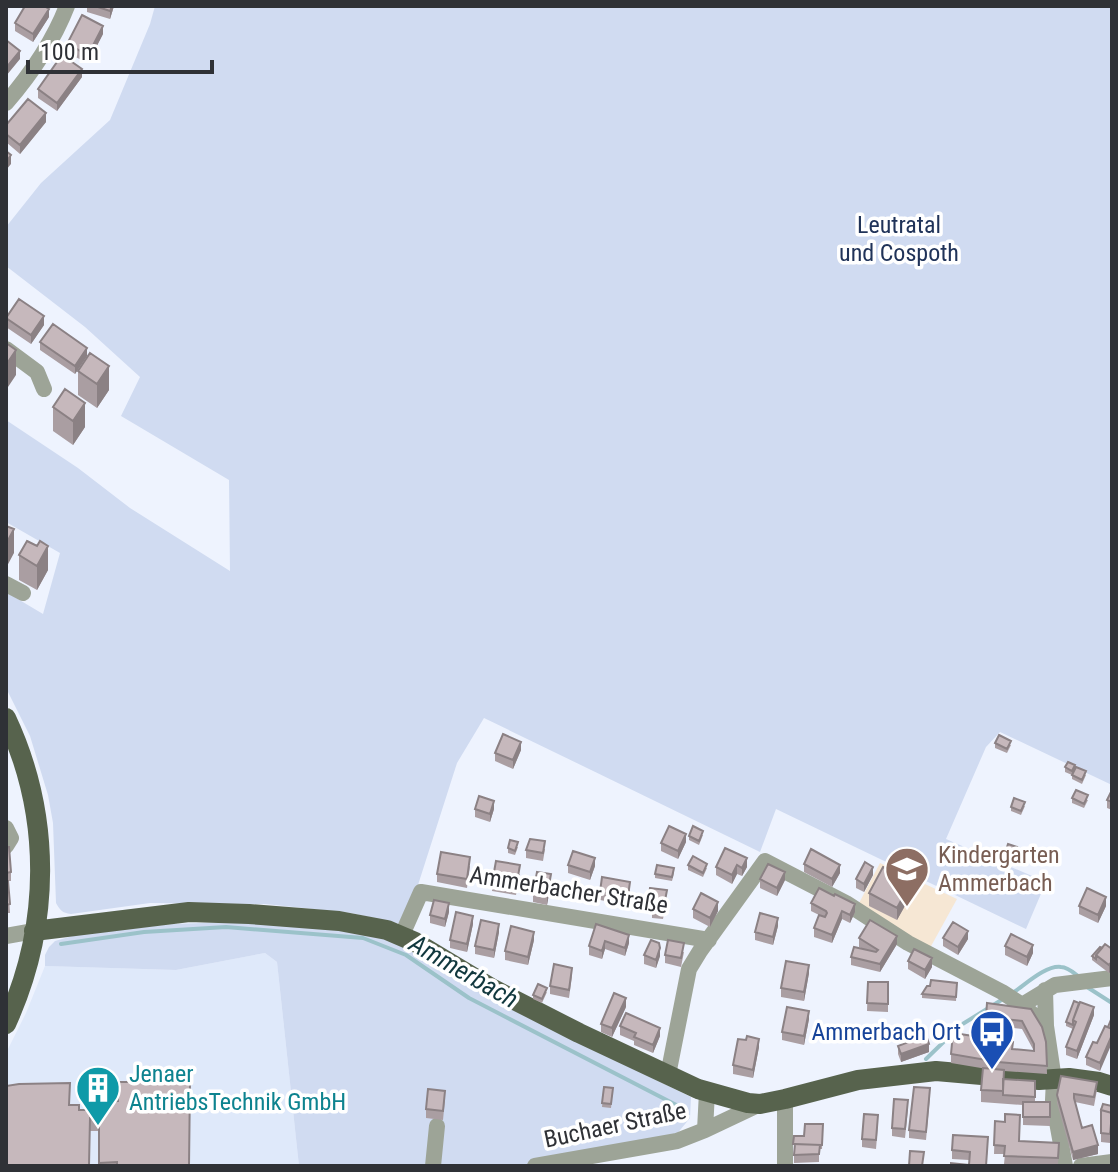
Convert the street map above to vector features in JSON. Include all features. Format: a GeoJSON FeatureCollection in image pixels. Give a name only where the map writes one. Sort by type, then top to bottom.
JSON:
{"type":"FeatureCollection","features":[{"type":"Feature","properties":{"kind":"main road"},"geometry":{"type":"LineString","coordinates":[[6,718],[24,762],[35,806],[41,860],[34,931],[22,982],[6,1024]]}},
{"type":"Feature","properties":{"kind":"main road"},"geometry":{"type":"LineString","coordinates":[[34,931],[189,912],[339,921],[373,927],[402,935],[515,1002],[668,1075],[707,1092],[748,1103],[785,1099],[858,1080],[943,1071],[1054,1080],[1069,1078],[1112,1086]]}},
{"type":"Feature","properties":{"kind":"street"},"geometry":{"type":"LineString","coordinates":[[6,103],[23,84],[53,39],[67,6]]}},
{"type":"Feature","properties":{"kind":"street"},"geometry":{"type":"LineString","coordinates":[[6,349],[37,372],[44,389]]}},
{"type":"Feature","properties":{"kind":"street"},"geometry":{"type":"LineString","coordinates":[[6,584],[23,593]]}},
{"type":"Feature","properties":{"kind":"street"},"geometry":{"type":"LineString","coordinates":[[6,828],[11,838],[6,846]]}},
{"type":"Feature","properties":{"kind":"street"},"geometry":{"type":"LineString","coordinates":[[668,1075],[689,969],[765,861],[846,903],[908,943],[1013,999],[1046,1026]]}},
{"type":"Feature","properties":{"kind":"street","name":"Ammerbacher Straße"},"geometry":{"type":"LineString","coordinates":[[402,935],[421,892],[709,940]]}},
{"type":"Feature","properties":{"kind":"street"},"geometry":{"type":"LineString","coordinates":[[6,936],[34,931]]}},
{"type":"Feature","properties":{"kind":"street"},"geometry":{"type":"LineString","coordinates":[[1013,999],[1055,985],[1112,978]]}},
{"type":"Feature","properties":{"kind":"street"},"geometry":{"type":"LineString","coordinates":[[1045,990],[1046,1026],[1054,1080],[1053,1100],[1065,1166]]}},
{"type":"Feature","properties":{"kind":"street","name":"Buchaer Straße"},"geometry":{"type":"LineString","coordinates":[[705,1130],[707,1092]]}},
{"type":"Feature","properties":{"kind":"street"},"geometry":{"type":"LineString","coordinates":[[785,1099],[785,1166]]}},
{"type":"Feature","properties":{"kind":"street","name":"Buchaer Straße"},"geometry":{"type":"LineString","coordinates":[[535,1166],[581,1162],[677,1141],[760,1104]]}},
{"type":"Feature","properties":{"kind":"street"},"geometry":{"type":"LineString","coordinates":[[433,1166],[437,1126]]}},
{"type":"Feature","properties":{"kind":"street"},"geometry":{"type":"LineString","coordinates":[[1081,1166],[1112,1162]]}},
{"type":"Feature","properties":{"kind":"shaded area","name":"Kindergarten Ammerbach"},"geometry":{"type":"Polygon","coordinates":[[[880,863],[957,899],[930,948],[858,905],[880,863]]]}},
{"type":"Feature","properties":{"kind":"shaded area","name":"Jenaer AntriebsTechnik GmbH"},"geometry":{"type":"Polygon","coordinates":[[[265,953],[277,962],[299,1166],[6,1166],[6,1053],[45,966],[176,970],[265,953]]]}},
{"type":"Feature","properties":{"kind":"green space","name":"Leutratal und Cospoth"},"geometry":{"type":"Polygon","coordinates":[[[155,6],[1112,6],[1112,785],[1000,732],[986,747],[946,839],[1046,882],[1026,929],[776,809],[760,852],[484,718],[457,763],[410,910],[401,924],[351,913],[265,904],[150,903],[71,914],[60,909],[56,903],[53,823],[48,795],[30,736],[6,688],[6,592],[43,614],[60,553],[6,522],[6,420],[78,468],[130,508],[230,571],[229,480],[121,416],[140,377],[85,327],[6,266],[6,227],[41,183],[110,120],[155,6]]]}},
{"type":"Feature","properties":{"kind":"green space"},"geometry":{"type":"Polygon","coordinates":[[[265,921],[401,939],[691,1097],[690,1118],[676,1135],[520,1166],[299,1166],[277,962],[265,953],[176,970],[45,966],[45,955],[55,941],[76,935],[172,924],[265,921]]]}},
{"type":"Feature","properties":{"kind":"building"},"geometry":{"type":"Polygon","coordinates":[[[25,6],[49,9],[33,34],[15,23],[25,6]]]}},
{"type":"Feature","properties":{"kind":"building"},"geometry":{"type":"Polygon","coordinates":[[[95,6],[112,6],[110,11],[95,6]]]}},
{"type":"Feature","properties":{"kind":"building"},"geometry":{"type":"Polygon","coordinates":[[[82,15],[103,26],[88,55],[67,44],[82,15]]]}},
{"type":"Feature","properties":{"kind":"building"},"geometry":{"type":"Polygon","coordinates":[[[6,40],[20,51],[6,68],[6,40]]]}},
{"type":"Feature","properties":{"kind":"building"},"geometry":{"type":"Polygon","coordinates":[[[62,55],[82,69],[57,103],[38,89],[62,55]]]}},
{"type":"Feature","properties":{"kind":"building"},"geometry":{"type":"Polygon","coordinates":[[[28,99],[46,113],[20,145],[6,134],[6,125],[28,99]]]}},
{"type":"Feature","properties":{"kind":"building"},"geometry":{"type":"Polygon","coordinates":[[[19,299],[44,316],[31,335],[6,318],[19,299]]]}},
{"type":"Feature","properties":{"kind":"building"},"geometry":{"type":"Polygon","coordinates":[[[53,324],[87,348],[75,366],[40,342],[53,324]]]}},
{"type":"Feature","properties":{"kind":"building"},"geometry":{"type":"Polygon","coordinates":[[[6,343],[16,350],[6,365],[6,343]]]}},
{"type":"Feature","properties":{"kind":"building"},"geometry":{"type":"Polygon","coordinates":[[[90,353],[109,366],[97,384],[78,371],[90,353]]]}},
{"type":"Feature","properties":{"kind":"building"},"geometry":{"type":"Polygon","coordinates":[[[65,389],[85,403],[73,421],[53,407],[65,389]]]}},
{"type":"Feature","properties":{"kind":"building"},"geometry":{"type":"Polygon","coordinates":[[[6,526],[14,529],[6,544],[6,526]]]}},
{"type":"Feature","properties":{"kind":"building"},"geometry":{"type":"Polygon","coordinates":[[[27,541],[37,546],[40,541],[48,546],[37,566],[19,555],[27,541]]]}},
{"type":"Feature","properties":{"kind":"building"},"geometry":{"type":"Polygon","coordinates":[[[503,734],[521,742],[513,760],[495,753],[503,734]]]}},
{"type":"Feature","properties":{"kind":"building"},"geometry":{"type":"Polygon","coordinates":[[[999,735],[1011,741],[1007,749],[995,743],[999,735]]]}},
{"type":"Feature","properties":{"kind":"building"},"geometry":{"type":"Polygon","coordinates":[[[1068,762],[1075,765],[1072,771],[1065,767],[1068,762]]]}},
{"type":"Feature","properties":{"kind":"building"},"geometry":{"type":"Polygon","coordinates":[[[1076,767],[1086,771],[1082,780],[1072,775],[1076,767]]]}},
{"type":"Feature","properties":{"kind":"building"},"geometry":{"type":"Polygon","coordinates":[[[1076,790],[1088,795],[1084,804],[1072,798],[1076,790]]]}},
{"type":"Feature","properties":{"kind":"building"},"geometry":{"type":"Polygon","coordinates":[[[479,796],[494,801],[490,814],[475,809],[479,796]]]}},
{"type":"Feature","properties":{"kind":"building"},"geometry":{"type":"Polygon","coordinates":[[[1014,798],[1025,802],[1021,811],[1011,807],[1014,798]]]}},
{"type":"Feature","properties":{"kind":"building"},"geometry":{"type":"Polygon","coordinates":[[[669,826],[686,834],[678,851],[661,843],[669,826]]]}},
{"type":"Feature","properties":{"kind":"building"},"geometry":{"type":"Polygon","coordinates":[[[693,826],[703,831],[699,841],[689,836],[693,826]]]}},
{"type":"Feature","properties":{"kind":"building"},"geometry":{"type":"Polygon","coordinates":[[[530,839],[545,841],[543,853],[526,850],[530,839]]]}},
{"type":"Feature","properties":{"kind":"building"},"geometry":{"type":"Polygon","coordinates":[[[510,840],[518,842],[515,851],[508,848],[510,840]]]}},
{"type":"Feature","properties":{"kind":"building"},"geometry":{"type":"Polygon","coordinates":[[[1008,844],[1017,847],[1013,859],[1004,856],[1008,844]]]}},
{"type":"Feature","properties":{"kind":"building"},"geometry":{"type":"Polygon","coordinates":[[[6,847],[9,847],[11,872],[6,873],[6,847]]]}},
{"type":"Feature","properties":{"kind":"building"},"geometry":{"type":"Polygon","coordinates":[[[725,848],[747,858],[742,868],[737,865],[732,875],[716,867],[725,848]]]}},
{"type":"Feature","properties":{"kind":"building"},"geometry":{"type":"Polygon","coordinates":[[[811,849],[840,865],[832,879],[804,864],[811,849]]]}},
{"type":"Feature","properties":{"kind":"building"},"geometry":{"type":"Polygon","coordinates":[[[573,851],[595,858],[590,872],[568,865],[573,851]]]}},
{"type":"Feature","properties":{"kind":"building"},"geometry":{"type":"Polygon","coordinates":[[[441,852],[470,857],[467,879],[437,874],[441,852]]]}},
{"type":"Feature","properties":{"kind":"building"},"geometry":{"type":"Polygon","coordinates":[[[693,856],[707,864],[703,873],[688,865],[693,856]]]}},
{"type":"Feature","properties":{"kind":"building"},"geometry":{"type":"Polygon","coordinates":[[[496,861],[520,865],[516,887],[492,883],[496,861]]]}},
{"type":"Feature","properties":{"kind":"building"},"geometry":{"type":"Polygon","coordinates":[[[865,862],[873,867],[864,884],[856,879],[865,862]]]}},
{"type":"Feature","properties":{"kind":"building"},"geometry":{"type":"Polygon","coordinates":[[[768,864],[785,872],[777,888],[760,879],[768,864]]]}},
{"type":"Feature","properties":{"kind":"building"},"geometry":{"type":"Polygon","coordinates":[[[657,865],[674,868],[672,877],[655,874],[657,865]]]}},
{"type":"Feature","properties":{"kind":"building"},"geometry":{"type":"Polygon","coordinates":[[[883,867],[911,882],[897,908],[869,893],[883,867]]]}},
{"type":"Feature","properties":{"kind":"building"},"geometry":{"type":"Polygon","coordinates":[[[537,872],[551,874],[547,896],[533,894],[537,872]]]}},
{"type":"Feature","properties":{"kind":"building"},"geometry":{"type":"Polygon","coordinates":[[[602,877],[630,882],[628,896],[600,892],[602,877]]]}},
{"type":"Feature","properties":{"kind":"building"},"geometry":{"type":"Polygon","coordinates":[[[6,881],[10,904],[6,905],[6,881]]]}},
{"type":"Feature","properties":{"kind":"building"},"geometry":{"type":"Polygon","coordinates":[[[650,888],[667,890],[663,911],[652,909],[653,903],[648,902],[650,888]]]}},
{"type":"Feature","properties":{"kind":"building"},"geometry":{"type":"Polygon","coordinates":[[[819,888],[855,904],[850,915],[842,911],[832,935],[814,928],[819,915],[825,917],[827,913],[811,903],[819,888]]]}},
{"type":"Feature","properties":{"kind":"building"},"geometry":{"type":"Polygon","coordinates":[[[1087,888],[1106,897],[1098,915],[1079,906],[1087,888]]]}},
{"type":"Feature","properties":{"kind":"building"},"geometry":{"type":"Polygon","coordinates":[[[701,893],[718,902],[710,918],[693,909],[701,893]]]}},
{"type":"Feature","properties":{"kind":"building"},"geometry":{"type":"Polygon","coordinates":[[[434,900],[449,903],[445,919],[430,915],[434,900]]]}},
{"type":"Feature","properties":{"kind":"building"},"geometry":{"type":"Polygon","coordinates":[[[456,912],[473,916],[467,944],[450,940],[456,912]]]}},
{"type":"Feature","properties":{"kind":"building"},"geometry":{"type":"Polygon","coordinates":[[[760,913],[778,918],[773,937],[755,932],[760,913]]]}},
{"type":"Feature","properties":{"kind":"building"},"geometry":{"type":"Polygon","coordinates":[[[481,920],[499,924],[494,950],[475,946],[481,920]]]}},
{"type":"Feature","properties":{"kind":"building"},"geometry":{"type":"Polygon","coordinates":[[[870,920],[897,936],[880,964],[851,957],[854,947],[878,950],[859,938],[870,920]]]}},
{"type":"Feature","properties":{"kind":"building"},"geometry":{"type":"Polygon","coordinates":[[[953,922],[968,931],[958,947],[943,938],[953,922]]]}},
{"type":"Feature","properties":{"kind":"building"},"geometry":{"type":"Polygon","coordinates":[[[596,924],[629,935],[625,948],[605,941],[602,951],[589,946],[596,924]]]}},
{"type":"Feature","properties":{"kind":"building"},"geometry":{"type":"Polygon","coordinates":[[[511,926],[534,932],[528,957],[505,951],[511,926]]]}},
{"type":"Feature","properties":{"kind":"building"},"geometry":{"type":"Polygon","coordinates":[[[1011,934],[1033,945],[1027,957],[1005,946],[1011,934]]]}},
{"type":"Feature","properties":{"kind":"building"},"geometry":{"type":"Polygon","coordinates":[[[651,940],[659,943],[656,960],[644,955],[651,940]]]}},
{"type":"Feature","properties":{"kind":"building"},"geometry":{"type":"Polygon","coordinates":[[[668,940],[684,943],[681,958],[665,955],[668,940]]]}},
{"type":"Feature","properties":{"kind":"building"},"geometry":{"type":"Polygon","coordinates":[[[1105,944],[1112,949],[1109,965],[1096,955],[1105,944]]]}},
{"type":"Feature","properties":{"kind":"building"},"geometry":{"type":"Polygon","coordinates":[[[914,949],[932,958],[925,970],[908,961],[914,949]]]}},
{"type":"Feature","properties":{"kind":"building"},"geometry":{"type":"Polygon","coordinates":[[[786,961],[809,965],[804,992],[781,988],[786,961]]]}},
{"type":"Feature","properties":{"kind":"building"},"geometry":{"type":"Polygon","coordinates":[[[554,964],[572,968],[569,990],[550,986],[554,964]]]}},
{"type":"Feature","properties":{"kind":"building"},"geometry":{"type":"Polygon","coordinates":[[[931,980],[957,983],[956,997],[922,994],[930,986],[931,980]]]}},
{"type":"Feature","properties":{"kind":"building"},"geometry":{"type":"Polygon","coordinates":[[[868,982],[888,982],[888,1004],[867,1003],[868,982]]]}},
{"type":"Feature","properties":{"kind":"building"},"geometry":{"type":"Polygon","coordinates":[[[538,984],[547,988],[542,999],[533,995],[538,984]]]}},
{"type":"Feature","properties":{"kind":"building"},"geometry":{"type":"Polygon","coordinates":[[[614,993],[626,998],[612,1028],[601,1024],[614,993]]]}},
{"type":"Feature","properties":{"kind":"building"},"geometry":{"type":"Polygon","coordinates":[[[1074,1001],[1079,1003],[1073,1025],[1066,1022],[1074,1001]]]}},
{"type":"Feature","properties":{"kind":"building"},"geometry":{"type":"Polygon","coordinates":[[[1080,1002],[1094,1007],[1077,1051],[1066,1047],[1080,1002]]]}},
{"type":"Feature","properties":{"kind":"building"},"geometry":{"type":"Polygon","coordinates":[[[987,1003],[1031,1009],[1042,1027],[1047,1066],[951,1054],[953,1033],[1013,1042],[1012,1049],[1034,1051],[1034,1044],[1022,1021],[986,1017],[987,1003]]]}},
{"type":"Feature","properties":{"kind":"building"},"geometry":{"type":"Polygon","coordinates":[[[787,1007],[809,1011],[804,1036],[782,1032],[787,1007]]]}},
{"type":"Feature","properties":{"kind":"building"},"geometry":{"type":"Polygon","coordinates":[[[626,1013],[660,1028],[653,1045],[634,1037],[636,1033],[620,1026],[626,1013]]]}},
{"type":"Feature","properties":{"kind":"building"},"geometry":{"type":"Polygon","coordinates":[[[1105,1026],[1112,1029],[1112,1035],[1100,1063],[1086,1057],[1105,1026]]]}},
{"type":"Feature","properties":{"kind":"building"},"geometry":{"type":"Polygon","coordinates":[[[926,1035],[929,1044],[901,1054],[898,1046],[926,1035]]]}},
{"type":"Feature","properties":{"kind":"building"},"geometry":{"type":"Polygon","coordinates":[[[747,1036],[759,1039],[753,1070],[733,1065],[738,1039],[746,1040],[747,1036]]]}},
{"type":"Feature","properties":{"kind":"building"},"geometry":{"type":"Polygon","coordinates":[[[983,1068],[1004,1070],[1003,1091],[981,1090],[983,1068]]]}},
{"type":"Feature","properties":{"kind":"building"},"geometry":{"type":"Polygon","coordinates":[[[1061,1076],[1097,1082],[1094,1097],[1074,1094],[1074,1098],[1082,1128],[1092,1125],[1098,1145],[1073,1152],[1057,1095],[1061,1076]]]}},
{"type":"Feature","properties":{"kind":"building"},"geometry":{"type":"Polygon","coordinates":[[[1003,1079],[1035,1081],[1035,1097],[1003,1095],[1003,1079]]]}},
{"type":"Feature","properties":{"kind":"building","name":"Jenaer AntriebsTechnik GmbH"},"geometry":{"type":"Polygon","coordinates":[[[117,1082],[190,1082],[189,1166],[99,1163],[99,1119],[90,1118],[89,1166],[6,1166],[6,1086],[70,1083],[69,1105],[79,1105],[79,1110],[90,1110],[90,1102],[118,1101],[117,1082]]]}},
{"type":"Feature","properties":{"kind":"building"},"geometry":{"type":"Polygon","coordinates":[[[604,1087],[613,1088],[611,1104],[602,1103],[604,1087]]]}},
{"type":"Feature","properties":{"kind":"building"},"geometry":{"type":"Polygon","coordinates":[[[914,1087],[930,1088],[926,1132],[909,1130],[914,1087]]]}},
{"type":"Feature","properties":{"kind":"building"},"geometry":{"type":"Polygon","coordinates":[[[428,1089],[445,1091],[443,1111],[426,1109],[428,1089]]]}},
{"type":"Feature","properties":{"kind":"building"},"geometry":{"type":"Polygon","coordinates":[[[894,1099],[908,1100],[905,1129],[892,1128],[894,1099]]]}},
{"type":"Feature","properties":{"kind":"building"},"geometry":{"type":"Polygon","coordinates":[[[1023,1102],[1050,1102],[1050,1117],[1023,1117],[1023,1102]]]}},
{"type":"Feature","properties":{"kind":"building"},"geometry":{"type":"Polygon","coordinates":[[[1103,1104],[1112,1106],[1112,1113],[1101,1110],[1103,1104]]]}},
{"type":"Feature","properties":{"kind":"building"},"geometry":{"type":"Polygon","coordinates":[[[1101,1110],[1112,1113],[1110,1134],[1101,1133],[1101,1110]]]}},
{"type":"Feature","properties":{"kind":"building"},"geometry":{"type":"Polygon","coordinates":[[[864,1114],[878,1115],[876,1140],[862,1139],[864,1114]]]}},
{"type":"Feature","properties":{"kind":"building"},"geometry":{"type":"Polygon","coordinates":[[[1005,1114],[1020,1115],[1019,1141],[1059,1143],[1058,1158],[1004,1156],[1005,1146],[994,1145],[995,1121],[1005,1122],[1005,1114]]]}},
{"type":"Feature","properties":{"kind":"building"},"geometry":{"type":"Polygon","coordinates":[[[805,1124],[823,1124],[822,1145],[793,1144],[794,1136],[804,1136],[805,1124]]]}},
{"type":"Feature","properties":{"kind":"building"},"geometry":{"type":"Polygon","coordinates":[[[953,1135],[988,1137],[986,1166],[951,1166],[951,1163],[969,1165],[970,1152],[952,1150],[953,1135]]]}},
{"type":"Feature","properties":{"kind":"building"},"geometry":{"type":"Polygon","coordinates":[[[795,1144],[820,1145],[819,1154],[794,1155],[795,1144]]]}},
{"type":"Feature","properties":{"kind":"building"},"geometry":{"type":"Polygon","coordinates":[[[910,1151],[924,1152],[922,1166],[909,1166],[910,1151]]]}},
{"type":"Feature","properties":{"kind":"waterway","name":"Ammerbach"},"geometry":{"type":"LineString","coordinates":[[61,944],[144,932],[226,927],[363,938],[406,955],[469,998],[686,1110]]}},
{"type":"Feature","properties":{"kind":"waterway","name":"Ammerbach"},"geometry":{"type":"LineString","coordinates":[[1014,992],[1055,967],[1071,970],[1079,977]]}},
{"type":"Feature","properties":{"kind":"waterway","name":"Ammerbach"},"geometry":{"type":"LineString","coordinates":[[1087,987],[1112,1003]]}},
{"type":"Feature","properties":{"kind":"waterway","name":"Ammerbach"},"geometry":{"type":"LineString","coordinates":[[926,1059],[961,1025],[1003,999]]}},
{"type":"Feature","properties":{"kind":"place","name":"Kindergarten Ammerbach"},"geometry":{"type":"Point","coordinates":[907,908]}},
{"type":"Feature","properties":{"kind":"place","name":"Ammerbach Ort"},"geometry":{"type":"Point","coordinates":[992,1071]}},
{"type":"Feature","properties":{"kind":"place","name":"Jenaer AntriebsTechnik GmbH"},"geometry":{"type":"Point","coordinates":[98,1127]}}]}
